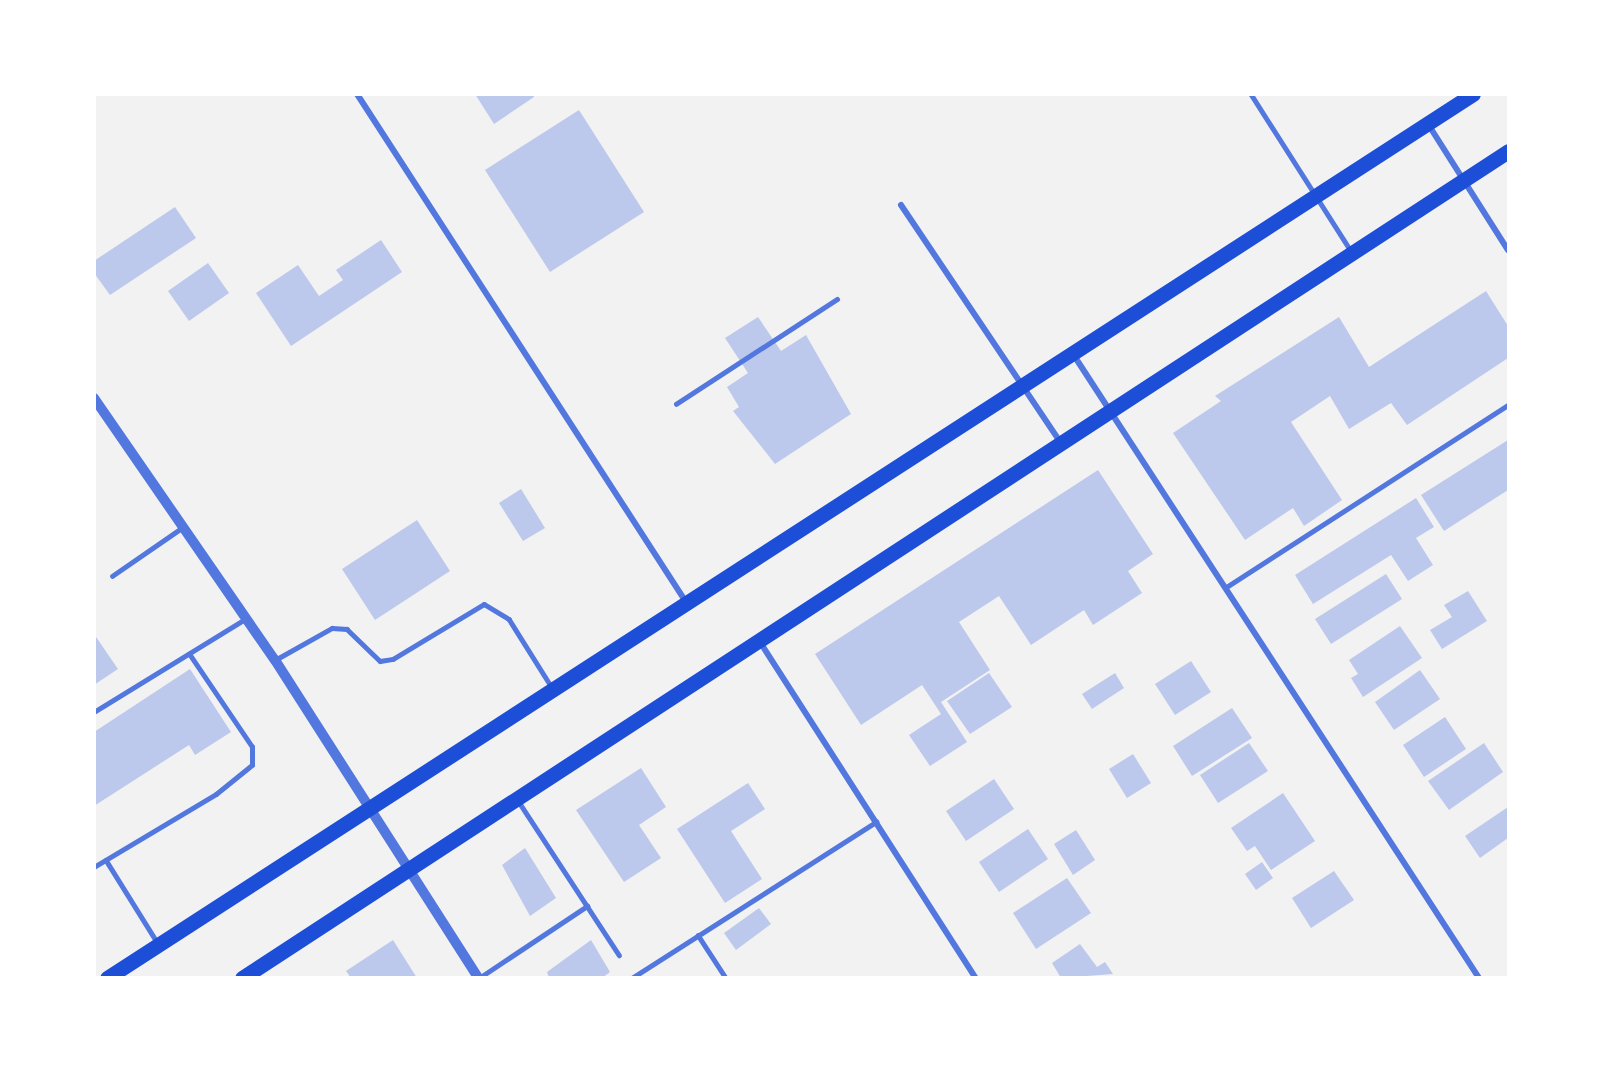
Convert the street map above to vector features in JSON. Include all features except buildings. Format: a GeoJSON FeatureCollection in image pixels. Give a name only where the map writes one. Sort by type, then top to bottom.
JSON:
{"type":"FeatureCollection","features":[{"type":"Feature","properties":{"kind":"main road"},"geometry":{"type":"LineString","coordinates":[[107,978],[1473,94]]}},
{"type":"Feature","properties":{"kind":"main road"},"geometry":{"type":"LineString","coordinates":[[242,978],[1062,445],[1509,151]]}},
{"type":"Feature","properties":{"kind":"street"},"geometry":{"type":"LineString","coordinates":[[357,94],[687,604]]}},
{"type":"Feature","properties":{"kind":"street"},"geometry":{"type":"LineString","coordinates":[[1428,124],[1509,250]]}},
{"type":"Feature","properties":{"kind":"street"},"geometry":{"type":"LineString","coordinates":[[901,205],[1024,385],[1062,445]]}},
{"type":"Feature","properties":{"kind":"street"},"geometry":{"type":"LineString","coordinates":[[1072,353],[1479,978]]}},
{"type":"Feature","properties":{"kind":"street"},"geometry":{"type":"LineString","coordinates":[[94,398],[275,660],[371,807],[478,978]]}},
{"type":"Feature","properties":{"kind":"street"},"geometry":{"type":"LineString","coordinates":[[759,642],[976,978]]}},
{"type":"Feature","properties":{"kind":"lane"},"geometry":{"type":"LineString","coordinates":[[1251,94],[1353,255]]}},
{"type":"Feature","properties":{"kind":"lane"},"geometry":{"type":"LineString","coordinates":[[676,404],[837,299]]}},
{"type":"Feature","properties":{"kind":"lane"},"geometry":{"type":"LineString","coordinates":[[1225,588],[1509,405]]}},
{"type":"Feature","properties":{"kind":"lane"},"geometry":{"type":"LineString","coordinates":[[112,576],[183,527]]}},
{"type":"Feature","properties":{"kind":"lane"},"geometry":{"type":"LineString","coordinates":[[275,660],[332,628],[347,629],[380,661],[393,659],[484,604],[509,619],[554,689]]}},
{"type":"Feature","properties":{"kind":"lane"},"geometry":{"type":"LineString","coordinates":[[94,712],[247,618]]}},
{"type":"Feature","properties":{"kind":"lane"},"geometry":{"type":"LineString","coordinates":[[94,867],[230,785],[252,765],[252,747],[189,654]]}},
{"type":"Feature","properties":{"kind":"lane"},"geometry":{"type":"LineString","coordinates":[[517,800],[619,955]]}},
{"type":"Feature","properties":{"kind":"lane"},"geometry":{"type":"LineString","coordinates":[[632,978],[876,822]]}},
{"type":"Feature","properties":{"kind":"lane"},"geometry":{"type":"LineString","coordinates":[[106,860],[159,944]]}},
{"type":"Feature","properties":{"kind":"lane"},"geometry":{"type":"LineString","coordinates":[[478,978],[587,906]]}},
{"type":"Feature","properties":{"kind":"lane"},"geometry":{"type":"LineString","coordinates":[[698,935],[726,978]]}}]}
